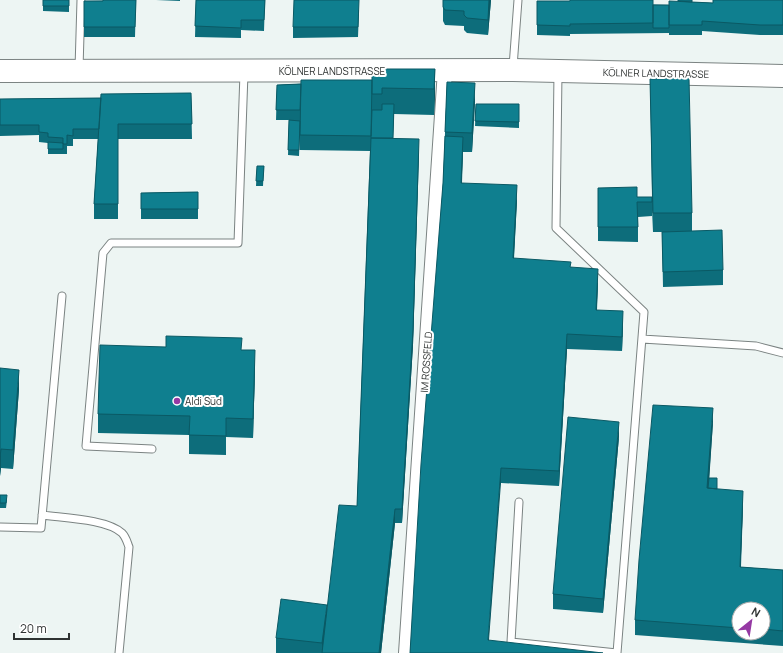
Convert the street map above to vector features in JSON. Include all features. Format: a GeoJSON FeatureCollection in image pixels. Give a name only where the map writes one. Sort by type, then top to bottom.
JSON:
{"type":"FeatureCollection","features":[{"type":"Feature","properties":{"kind":"main road","name":"KÖLNER LANDSTRASSE"},"geometry":{"type":"LineString","coordinates":[[0,71],[513,70],[783,76]]}},
{"type":"Feature","properties":{"kind":"street","name":"IM ROSSFELD"},"geometry":{"type":"LineString","coordinates":[[406,653],[445,70]]}},
{"type":"Feature","properties":{"kind":"lane"},"geometry":{"type":"LineString","coordinates":[[79,71],[81,0]]}},
{"type":"Feature","properties":{"kind":"lane"},"geometry":{"type":"LineString","coordinates":[[513,70],[518,0]]}},
{"type":"Feature","properties":{"kind":"lane"},"geometry":{"type":"LineString","coordinates":[[152,449],[86,446],[103,253],[111,243],[238,243],[244,71]]}},
{"type":"Feature","properties":{"kind":"lane"},"geometry":{"type":"LineString","coordinates":[[558,71],[556,228],[644,312],[617,653]]}},
{"type":"Feature","properties":{"kind":"lane"},"geometry":{"type":"LineString","coordinates":[[0,527],[41,528],[62,296]]}},
{"type":"Feature","properties":{"kind":"lane"},"geometry":{"type":"LineString","coordinates":[[642,339],[756,346],[783,353]]}},
{"type":"Feature","properties":{"kind":"lane"},"geometry":{"type":"LineString","coordinates":[[519,502],[511,642],[620,653]]}},
{"type":"Feature","properties":{"kind":"lane"},"geometry":{"type":"LineString","coordinates":[[42,515],[103,524],[121,532],[126,539],[129,547],[119,653]]}},
{"type":"Feature","properties":{"kind":"building"},"geometry":{"type":"Polygon","coordinates":[[[43,0],[69,0],[69,6],[43,6],[43,0]]]}},
{"type":"Feature","properties":{"kind":"building"},"geometry":{"type":"Polygon","coordinates":[[[136,0],[135,27],[84,27],[84,1],[136,0]]]}},
{"type":"Feature","properties":{"kind":"building"},"geometry":{"type":"Polygon","coordinates":[[[196,0],[265,0],[264,20],[241,20],[241,28],[195,26],[196,0]]]}},
{"type":"Feature","properties":{"kind":"building"},"geometry":{"type":"Polygon","coordinates":[[[294,0],[359,0],[358,27],[293,27],[294,0]]]}},
{"type":"Feature","properties":{"kind":"building"},"geometry":{"type":"Polygon","coordinates":[[[443,0],[489,0],[488,20],[467,18],[464,15],[464,11],[445,10],[443,7],[443,0]]]}},
{"type":"Feature","properties":{"kind":"building"},"geometry":{"type":"Polygon","coordinates":[[[653,0],[653,23],[570,24],[570,26],[537,25],[537,1],[653,0]]]}},
{"type":"Feature","properties":{"kind":"building"},"geometry":{"type":"Polygon","coordinates":[[[692,0],[692,2],[678,1],[692,0]]]}},
{"type":"Feature","properties":{"kind":"building"},"geometry":{"type":"Polygon","coordinates":[[[713,0],[783,0],[783,25],[702,21],[702,25],[669,25],[669,1],[713,3],[713,0]]]}},
{"type":"Feature","properties":{"kind":"building"},"geometry":{"type":"Polygon","coordinates":[[[653,5],[669,5],[669,28],[653,28],[653,5]]]}},
{"type":"Feature","properties":{"kind":"building"},"geometry":{"type":"Polygon","coordinates":[[[372,69],[435,69],[434,89],[382,88],[382,94],[372,94],[372,69]]]}},
{"type":"Feature","properties":{"kind":"building"},"geometry":{"type":"Polygon","coordinates":[[[689,78],[692,213],[653,213],[650,79],[689,78]]]}},
{"type":"Feature","properties":{"kind":"building"},"geometry":{"type":"Polygon","coordinates":[[[301,80],[372,80],[371,136],[300,135],[301,80]]]}},
{"type":"Feature","properties":{"kind":"building"},"geometry":{"type":"Polygon","coordinates":[[[447,82],[475,83],[472,133],[445,132],[447,82]]]}},
{"type":"Feature","properties":{"kind":"building"},"geometry":{"type":"Polygon","coordinates":[[[301,84],[300,110],[276,110],[277,85],[301,84]]]}},
{"type":"Feature","properties":{"kind":"building"},"geometry":{"type":"Polygon","coordinates":[[[191,93],[192,124],[118,124],[118,204],[94,204],[101,94],[191,93]]]}},
{"type":"Feature","properties":{"kind":"building"},"geometry":{"type":"Polygon","coordinates":[[[101,98],[99,129],[73,129],[73,136],[67,135],[67,144],[63,144],[63,138],[48,137],[48,133],[39,132],[39,125],[0,125],[0,99],[101,98]]]}},
{"type":"Feature","properties":{"kind":"building"},"geometry":{"type":"Polygon","coordinates":[[[382,104],[394,104],[393,138],[371,138],[372,110],[382,110],[382,104]]]}},
{"type":"Feature","properties":{"kind":"building"},"geometry":{"type":"Polygon","coordinates":[[[476,104],[519,104],[519,122],[475,121],[476,104]]]}},
{"type":"Feature","properties":{"kind":"building"},"geometry":{"type":"Polygon","coordinates":[[[289,120],[300,121],[299,150],[288,150],[289,120]]]}},
{"type":"Feature","properties":{"kind":"building"},"geometry":{"type":"Polygon","coordinates":[[[445,136],[463,137],[461,183],[517,185],[513,258],[571,262],[570,267],[598,269],[596,310],[623,311],[622,337],[567,334],[559,471],[501,468],[488,640],[603,653],[410,653],[421,464],[443,183],[445,136]]]}},
{"type":"Feature","properties":{"kind":"building"},"geometry":{"type":"Polygon","coordinates":[[[371,138],[419,139],[413,330],[402,509],[395,509],[379,653],[322,653],[339,505],[357,506],[371,138]]]}},
{"type":"Feature","properties":{"kind":"building"},"geometry":{"type":"Polygon","coordinates":[[[48,142],[63,143],[63,149],[48,149],[48,142]]]}},
{"type":"Feature","properties":{"kind":"building"},"geometry":{"type":"Polygon","coordinates":[[[257,166],[264,166],[263,181],[256,181],[257,166]]]}},
{"type":"Feature","properties":{"kind":"building"},"geometry":{"type":"Polygon","coordinates":[[[637,187],[637,197],[652,197],[652,202],[637,202],[638,227],[598,227],[598,188],[637,187]]]}},
{"type":"Feature","properties":{"kind":"building"},"geometry":{"type":"Polygon","coordinates":[[[198,192],[198,209],[141,209],[141,193],[198,192]]]}},
{"type":"Feature","properties":{"kind":"building"},"geometry":{"type":"Polygon","coordinates":[[[722,230],[723,270],[663,272],[662,232],[722,230]]]}},
{"type":"Feature","properties":{"kind":"building","name":"Aldi Süd"},"geometry":{"type":"Polygon","coordinates":[[[166,336],[242,338],[241,350],[255,350],[253,419],[226,418],[226,436],[189,435],[190,416],[98,414],[100,345],[166,347],[166,336]]]}},
{"type":"Feature","properties":{"kind":"building"},"geometry":{"type":"Polygon","coordinates":[[[0,368],[19,370],[13,450],[1,449],[0,457],[0,368]]]}},
{"type":"Feature","properties":{"kind":"building"},"geometry":{"type":"Polygon","coordinates":[[[653,405],[713,408],[707,488],[743,491],[740,567],[783,570],[783,631],[771,630],[771,601],[731,601],[731,627],[635,620],[653,405]]]}},
{"type":"Feature","properties":{"kind":"building"},"geometry":{"type":"Polygon","coordinates":[[[568,417],[619,422],[603,599],[553,594],[568,417]]]}},
{"type":"Feature","properties":{"kind":"building"},"geometry":{"type":"Polygon","coordinates":[[[709,478],[717,478],[717,489],[708,488],[709,478]]]}},
{"type":"Feature","properties":{"kind":"building"},"geometry":{"type":"Polygon","coordinates":[[[0,495],[7,495],[6,503],[0,503],[0,495]]]}},
{"type":"Feature","properties":{"kind":"building"},"geometry":{"type":"Polygon","coordinates":[[[281,599],[327,605],[322,643],[276,638],[281,599]]]}},
{"type":"Feature","properties":{"kind":"place","name":"Aldi Süd"},"geometry":{"type":"Point","coordinates":[177,401]}}]}
